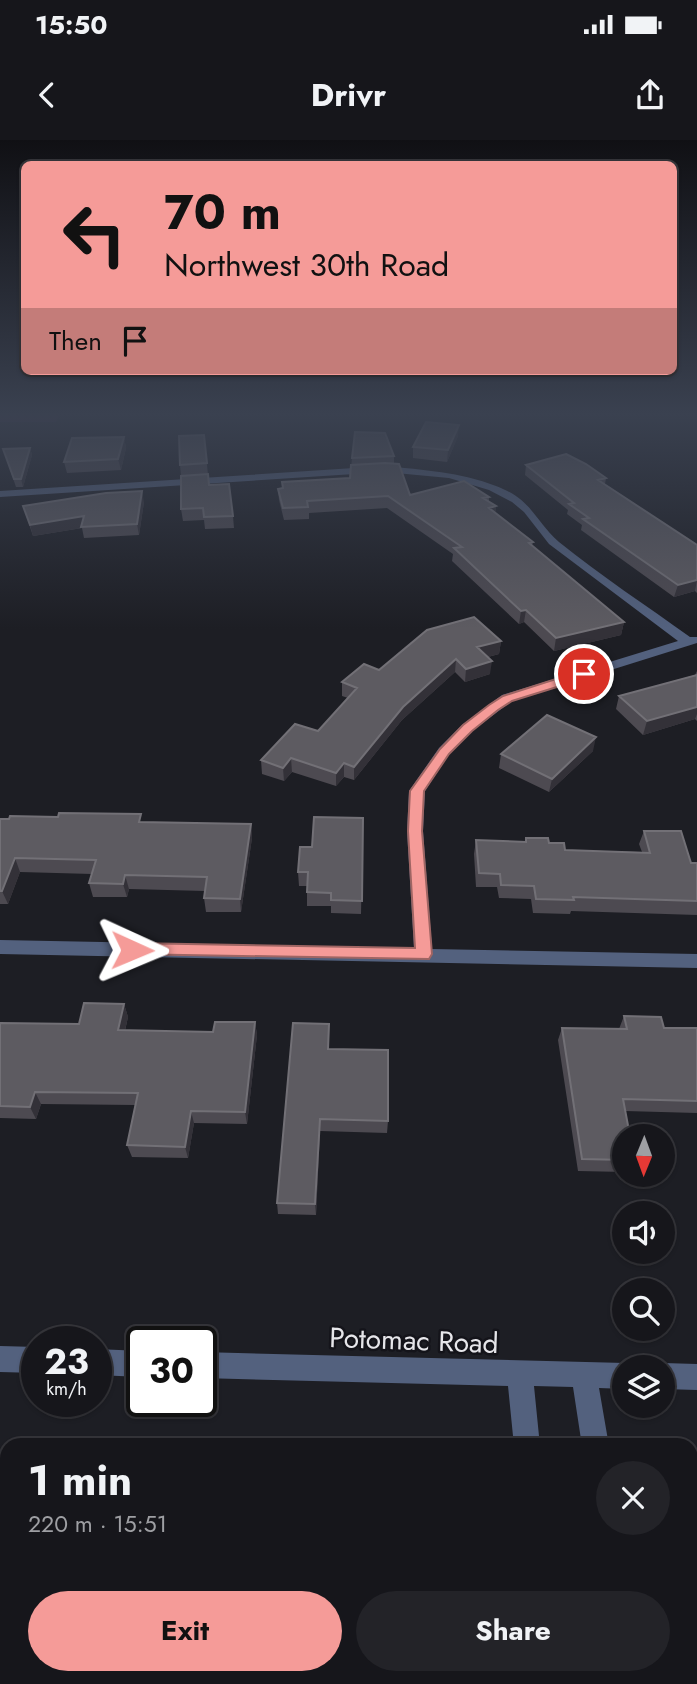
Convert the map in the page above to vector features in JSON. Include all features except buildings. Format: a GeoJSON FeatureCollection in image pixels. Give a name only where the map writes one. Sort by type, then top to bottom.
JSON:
{"type":"FeatureCollection","features":[{"type":"Feature","properties":{"kind":"street"},"geometry":{"type":"LineString","coordinates":[[0,494],[138,485]]}},
{"type":"Feature","properties":{"kind":"street"},"geometry":{"type":"LineString","coordinates":[[483,485],[516,500],[553,542],[692,640]]}},
{"type":"Feature","properties":{"kind":"street"},"geometry":{"type":"LineString","coordinates":[[423,954],[415,831],[417,791],[444,751],[467,728],[507,698],[692,640]]}},
{"type":"Feature","properties":{"kind":"street"},"geometry":{"type":"LineString","coordinates":[[0,947],[697,961]]}},
{"type":"Feature","properties":{"kind":"street"},"geometry":{"type":"LineString","coordinates":[[0,1359],[21,1360]]}},
{"type":"Feature","properties":{"kind":"street","name":"Potomac Road"},"geometry":{"type":"LineString","coordinates":[[217,1365],[612,1376]]}},
{"type":"Feature","properties":{"kind":"street"},"geometry":{"type":"LineString","coordinates":[[520,1374],[526,1438]]}},
{"type":"Feature","properties":{"kind":"street"},"geometry":{"type":"LineString","coordinates":[[584,1375],[595,1438]]}},
{"type":"Feature","properties":{"kind":"street"},"geometry":{"type":"LineString","coordinates":[[675,1376],[697,1377]]}},
{"type":"Feature","properties":{"kind":"route"},"geometry":{"type":"LineString","coordinates":[[132,950],[423,954],[415,831],[417,791],[444,751],[467,728],[507,698],[584,674]]}}]}
